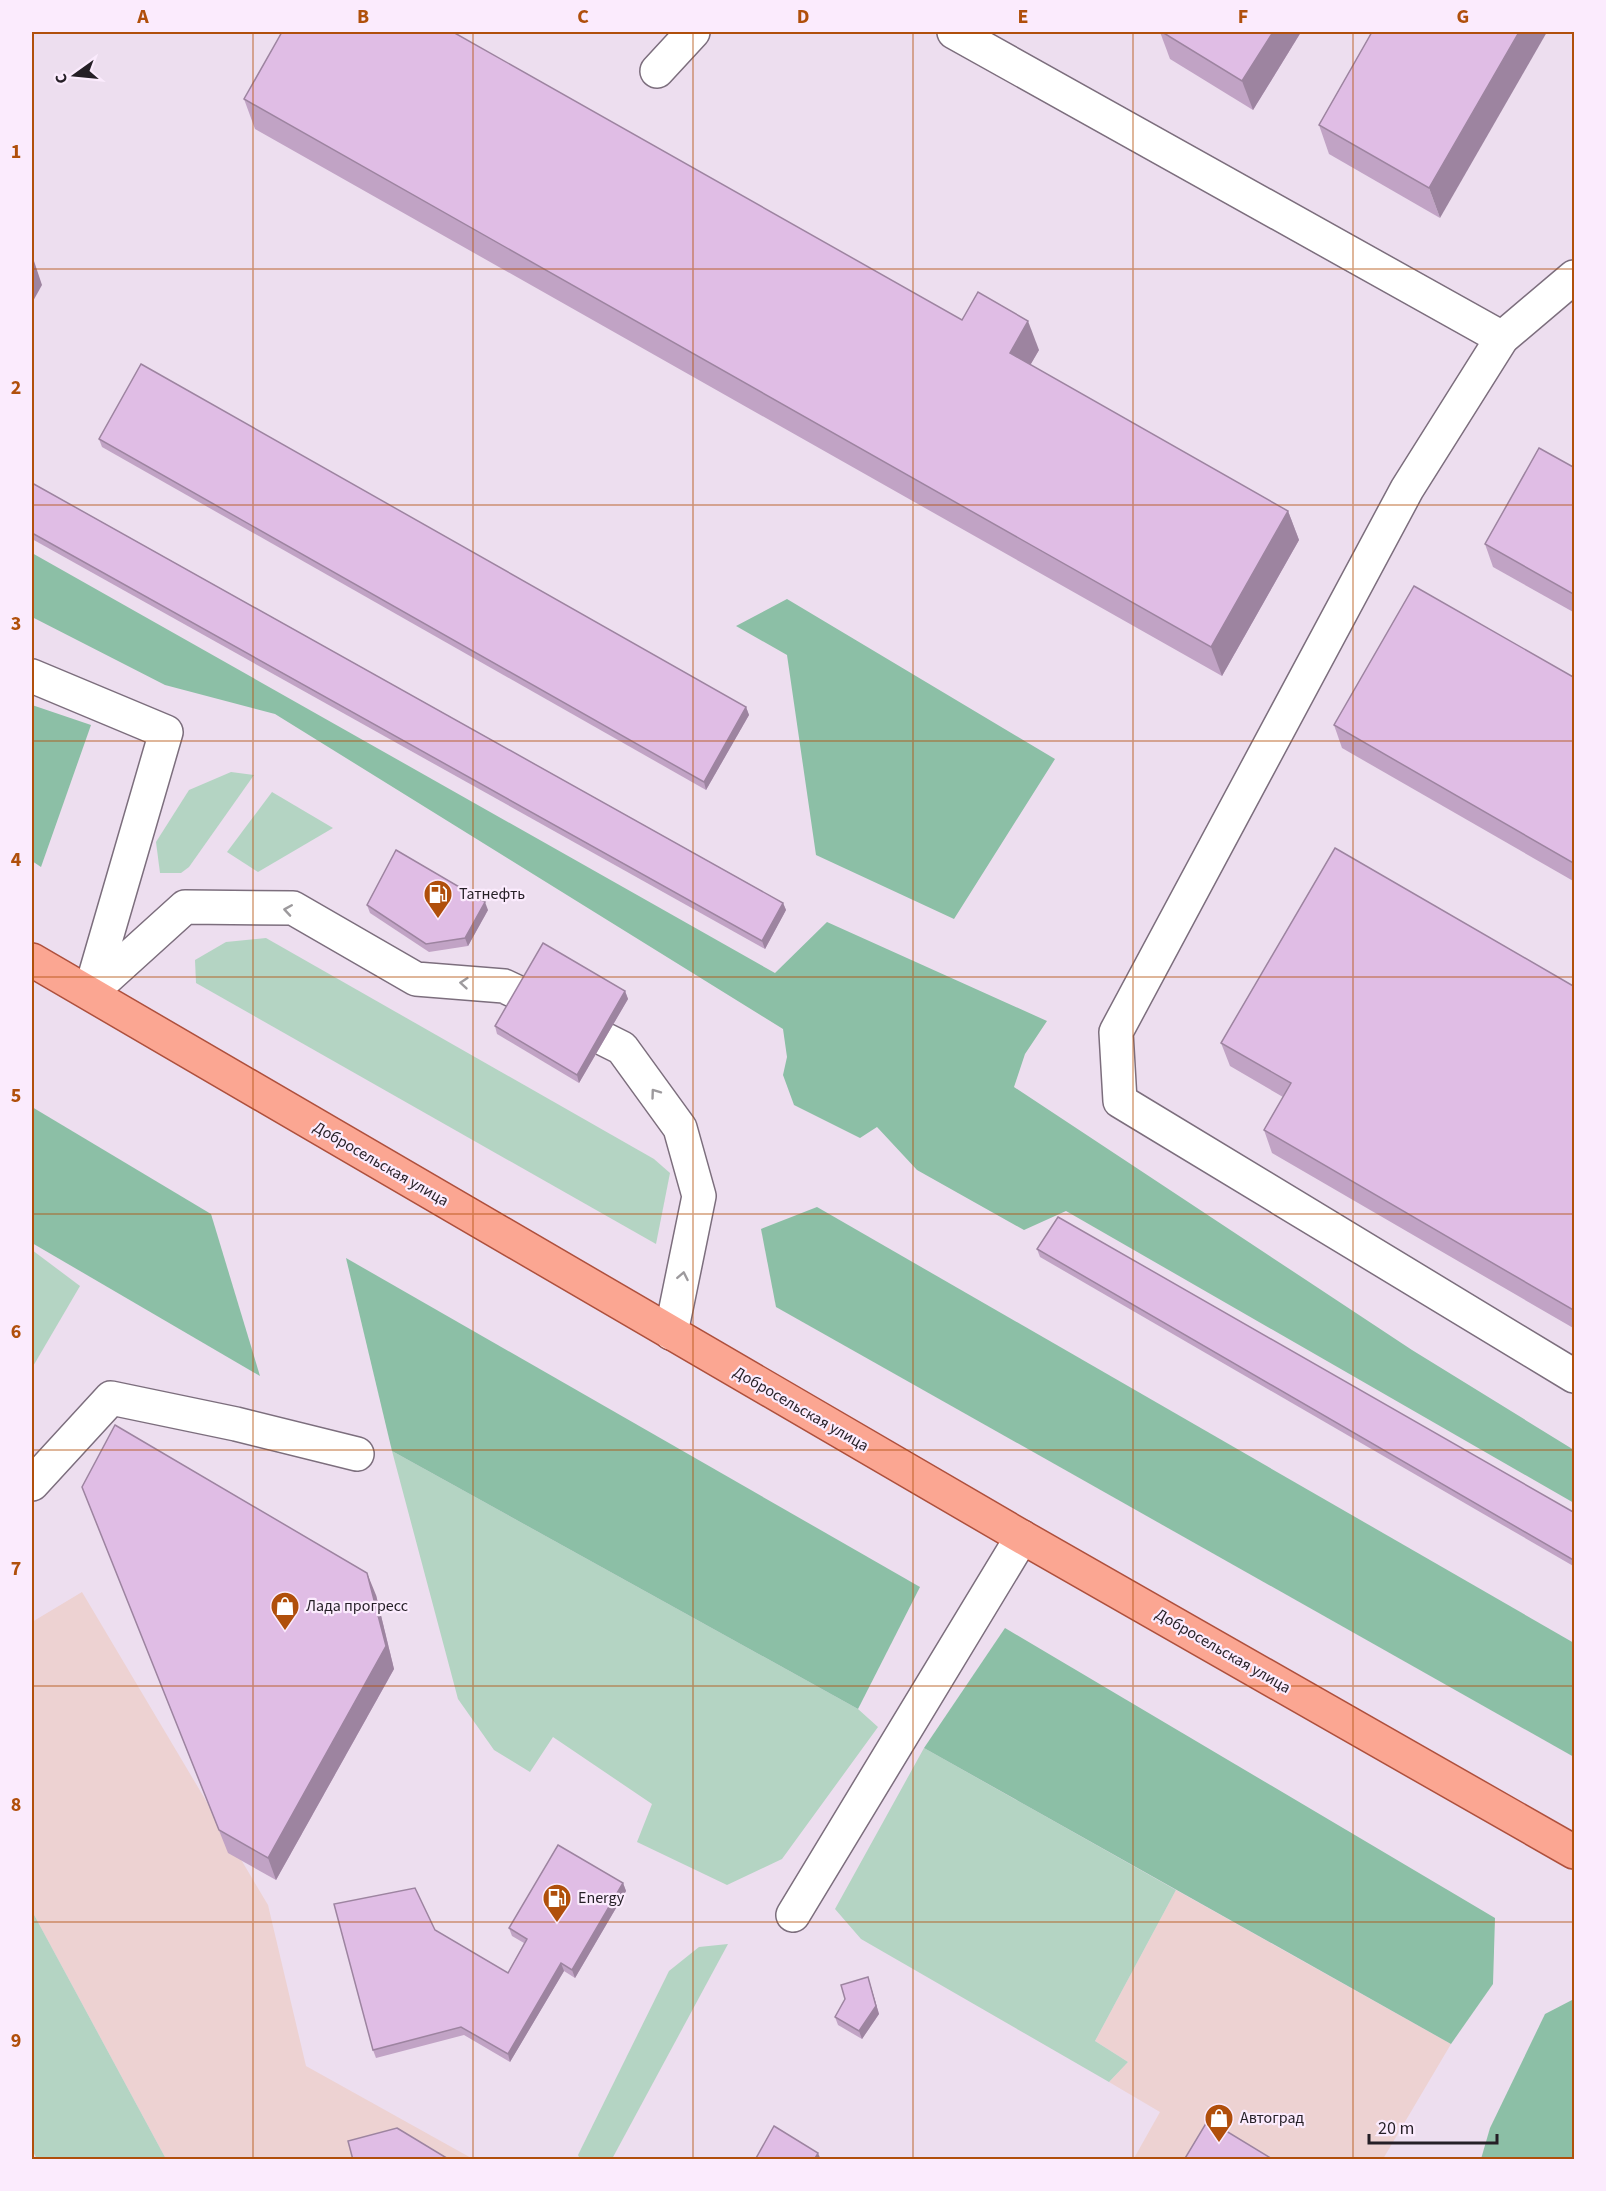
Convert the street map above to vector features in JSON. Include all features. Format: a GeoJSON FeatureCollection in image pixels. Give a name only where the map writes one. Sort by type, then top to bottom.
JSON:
{"type":"FeatureCollection","features":[{"type":"Feature","properties":{"kind":"main road","name":"Добросельская улица"},"geometry":{"type":"LineString","coordinates":[[32,960],[1022,1537],[1575,1852]]}},
{"type":"Feature","properties":{"kind":"lane"},"geometry":{"type":"LineString","coordinates":[[657,71],[693,32]]}},
{"type":"Feature","properties":{"kind":"lane"},"geometry":{"type":"LineString","coordinates":[[954,32],[1502,338]]}},
{"type":"Feature","properties":{"kind":"lane"},"geometry":{"type":"LineString","coordinates":[[1575,277],[1502,338],[1407,489],[1116,1032],[1120,1101],[1575,1376]]}},
{"type":"Feature","properties":{"kind":"lane"},"geometry":{"type":"LineString","coordinates":[[32,676],[166,732],[90,993]]}},
{"type":"Feature","properties":{"kind":"lane"},"geometry":{"type":"LineString","coordinates":[[90,993],[185,907],[293,908],[416,979],[504,986],[520,994]]}},
{"type":"Feature","properties":{"kind":"lane"},"geometry":{"type":"LineString","coordinates":[[604,1039],[622,1048],[680,1128],[699,1196],[671,1333]]}},
{"type":"Feature","properties":{"kind":"lane"},"geometry":{"type":"LineString","coordinates":[[32,1484],[111,1398],[236,1424],[357,1454]]}},
{"type":"Feature","properties":{"kind":"lane"},"geometry":{"type":"LineString","coordinates":[[793,1915],[1022,1537]]}},
{"type":"Feature","properties":{"kind":"shaded area"},"geometry":{"type":"Polygon","coordinates":[[[82,1592],[268,1905],[306,2066],[473,2159],[166,2159],[32,1911],[32,1622],[82,1592]]]}},
{"type":"Feature","properties":{"kind":"shaded area"},"geometry":{"type":"Polygon","coordinates":[[[1176,1890],[1451,2044],[1383,2159],[1133,2160],[1160,2112],[1109,2082],[1128,2062],[1095,2041],[1176,1890]]]}},
{"type":"Feature","properties":{"kind":"green space"},"geometry":{"type":"Polygon","coordinates":[[[32,553],[775,973],[827,922],[1047,1021],[1025,1054],[1014,1087],[1412,1350],[1574,1450],[1574,1503],[1066,1211],[1024,1230],[917,1170],[877,1127],[860,1138],[794,1105],[783,1075],[787,1057],[783,1029],[275,714],[165,685],[32,617],[32,553]]]}},
{"type":"Feature","properties":{"kind":"green space"},"geometry":{"type":"Polygon","coordinates":[[[787,599],[1055,759],[954,919],[816,855],[787,655],[736,626],[787,599]]]}},
{"type":"Feature","properties":{"kind":"green space"},"geometry":{"type":"Polygon","coordinates":[[[32,705],[91,725],[41,867],[32,861],[32,705]]]}},
{"type":"Feature","properties":{"kind":"green space"},"geometry":{"type":"Polygon","coordinates":[[[231,772],[254,775],[189,867],[181,873],[160,873],[156,842],[189,790],[231,772]]]}},
{"type":"Feature","properties":{"kind":"green space"},"geometry":{"type":"Polygon","coordinates":[[[272,792],[333,828],[258,872],[227,852],[272,792]]]}},
{"type":"Feature","properties":{"kind":"green space"},"geometry":{"type":"Polygon","coordinates":[[[266,938],[654,1159],[670,1173],[656,1244],[196,983],[195,960],[226,942],[266,938]]]}},
{"type":"Feature","properties":{"kind":"green space"},"geometry":{"type":"Polygon","coordinates":[[[32,1107],[211,1214],[260,1376],[32,1243],[32,1107]]]}},
{"type":"Feature","properties":{"kind":"green space"},"geometry":{"type":"Polygon","coordinates":[[[817,1207],[1574,1643],[1574,1757],[776,1307],[761,1229],[817,1207]]]}},
{"type":"Feature","properties":{"kind":"green space"},"geometry":{"type":"Polygon","coordinates":[[[32,1250],[80,1286],[32,1368],[32,1250]]]}},
{"type":"Feature","properties":{"kind":"green space"},"geometry":{"type":"Polygon","coordinates":[[[346,1258],[920,1587],[858,1709],[392,1451],[346,1258]]]}},
{"type":"Feature","properties":{"kind":"green space"},"geometry":{"type":"Polygon","coordinates":[[[392,1451],[858,1709],[878,1727],[782,1859],[727,1885],[637,1842],[652,1804],[553,1737],[530,1772],[494,1750],[458,1699],[392,1451]]]}},
{"type":"Feature","properties":{"kind":"green space"},"geometry":{"type":"Polygon","coordinates":[[[1005,1628],[1495,1918],[1493,1984],[1451,2044],[924,1748],[1005,1628]]]}},
{"type":"Feature","properties":{"kind":"green space"},"geometry":{"type":"Polygon","coordinates":[[[924,1748],[1176,1890],[1095,2041],[1128,2062],[1109,2082],[861,1939],[835,1909],[924,1748]]]}},
{"type":"Feature","properties":{"kind":"green space"},"geometry":{"type":"Polygon","coordinates":[[[32,1911],[166,2159],[37,2159],[32,2150],[32,1911]]]}},
{"type":"Feature","properties":{"kind":"green space"},"geometry":{"type":"Polygon","coordinates":[[[728,1944],[612,2159],[580,2159],[578,2155],[669,1971],[699,1947],[728,1944]]]}},
{"type":"Feature","properties":{"kind":"green space"},"geometry":{"type":"Polygon","coordinates":[[[1574,1999],[1574,2159],[1481,2159],[1490,2128],[1545,2014],[1574,1999]]]}},
{"type":"Feature","properties":{"kind":"building"},"geometry":{"type":"Polygon","coordinates":[[[282,32],[453,32],[962,320],[978,292],[1028,321],[1010,353],[1288,511],[1211,647],[244,99],[282,32]]]}},
{"type":"Feature","properties":{"kind":"building"},"geometry":{"type":"Polygon","coordinates":[[[1162,32],[1273,32],[1242,81],[1162,32]]]}},
{"type":"Feature","properties":{"kind":"building"},"geometry":{"type":"Polygon","coordinates":[[[1372,32],[1519,32],[1429,188],[1319,125],[1372,32]]]}},
{"type":"Feature","properties":{"kind":"building"},"geometry":{"type":"Polygon","coordinates":[[[141,364],[746,707],[704,782],[99,439],[141,364]]]}},
{"type":"Feature","properties":{"kind":"building"},"geometry":{"type":"Polygon","coordinates":[[[1539,448],[1575,468],[1575,595],[1485,544],[1539,448]]]}},
{"type":"Feature","properties":{"kind":"building"},"geometry":{"type":"Polygon","coordinates":[[[32,483],[783,903],[762,941],[32,533],[32,483]]]}},
{"type":"Feature","properties":{"kind":"building"},"geometry":{"type":"Polygon","coordinates":[[[1414,586],[1575,678],[1575,864],[1334,725],[1414,586]]]}},
{"type":"Feature","properties":{"kind":"building"},"geometry":{"type":"Polygon","coordinates":[[[1335,848],[1575,987],[1575,1311],[1264,1130],[1291,1083],[1221,1043],[1335,848]]]}},
{"type":"Feature","properties":{"kind":"building"},"geometry":{"type":"Polygon","coordinates":[[[396,850],[485,902],[465,938],[426,944],[367,905],[396,850]]]}},
{"type":"Feature","properties":{"kind":"building"},"geometry":{"type":"Polygon","coordinates":[[[543,943],[625,991],[577,1075],[495,1026],[543,943]]]}},
{"type":"Feature","properties":{"kind":"building"},"geometry":{"type":"Polygon","coordinates":[[[1058,1217],[1575,1513],[1575,1561],[1037,1249],[1058,1217]]]}},
{"type":"Feature","properties":{"kind":"building"},"geometry":{"type":"Polygon","coordinates":[[[115,1425],[367,1573],[386,1646],[268,1858],[219,1830],[82,1487],[115,1425]]]}},
{"type":"Feature","properties":{"kind":"building"},"geometry":{"type":"Polygon","coordinates":[[[558,1845],[623,1883],[572,1970],[561,1963],[508,2054],[461,2027],[373,2050],[334,1904],[415,1888],[435,1930],[508,1973],[527,1939],[509,1928],[558,1845]]]}},
{"type":"Feature","properties":{"kind":"building"},"geometry":{"type":"Polygon","coordinates":[[[868,1977],[876,2006],[859,2031],[835,2017],[845,1999],[841,1985],[868,1977]]]}},
{"type":"Feature","properties":{"kind":"building","name":"Автоград"},"geometry":{"type":"Polygon","coordinates":[[[1208,2120],[1274,2160],[1184,2160],[1208,2120]]]}},
{"type":"Feature","properties":{"kind":"building"},"geometry":{"type":"Polygon","coordinates":[[[774,2126],[818,2153],[814,2160],[755,2160],[774,2126]]]}},
{"type":"Feature","properties":{"kind":"building"},"geometry":{"type":"Polygon","coordinates":[[[397,2128],[450,2160],[353,2160],[348,2141],[397,2128]]]}},
{"type":"Feature","properties":{"kind":"place","name":"Татнефть"},"geometry":{"type":"Point","coordinates":[438,920]}},
{"type":"Feature","properties":{"kind":"place","name":"Лада прогресс"},"geometry":{"type":"Point","coordinates":[285,1632]}},
{"type":"Feature","properties":{"kind":"place","name":"Energy"},"geometry":{"type":"Point","coordinates":[557,1924]}},
{"type":"Feature","properties":{"kind":"place","name":"Автоград"},"geometry":{"type":"Point","coordinates":[1219,2144]}}]}
